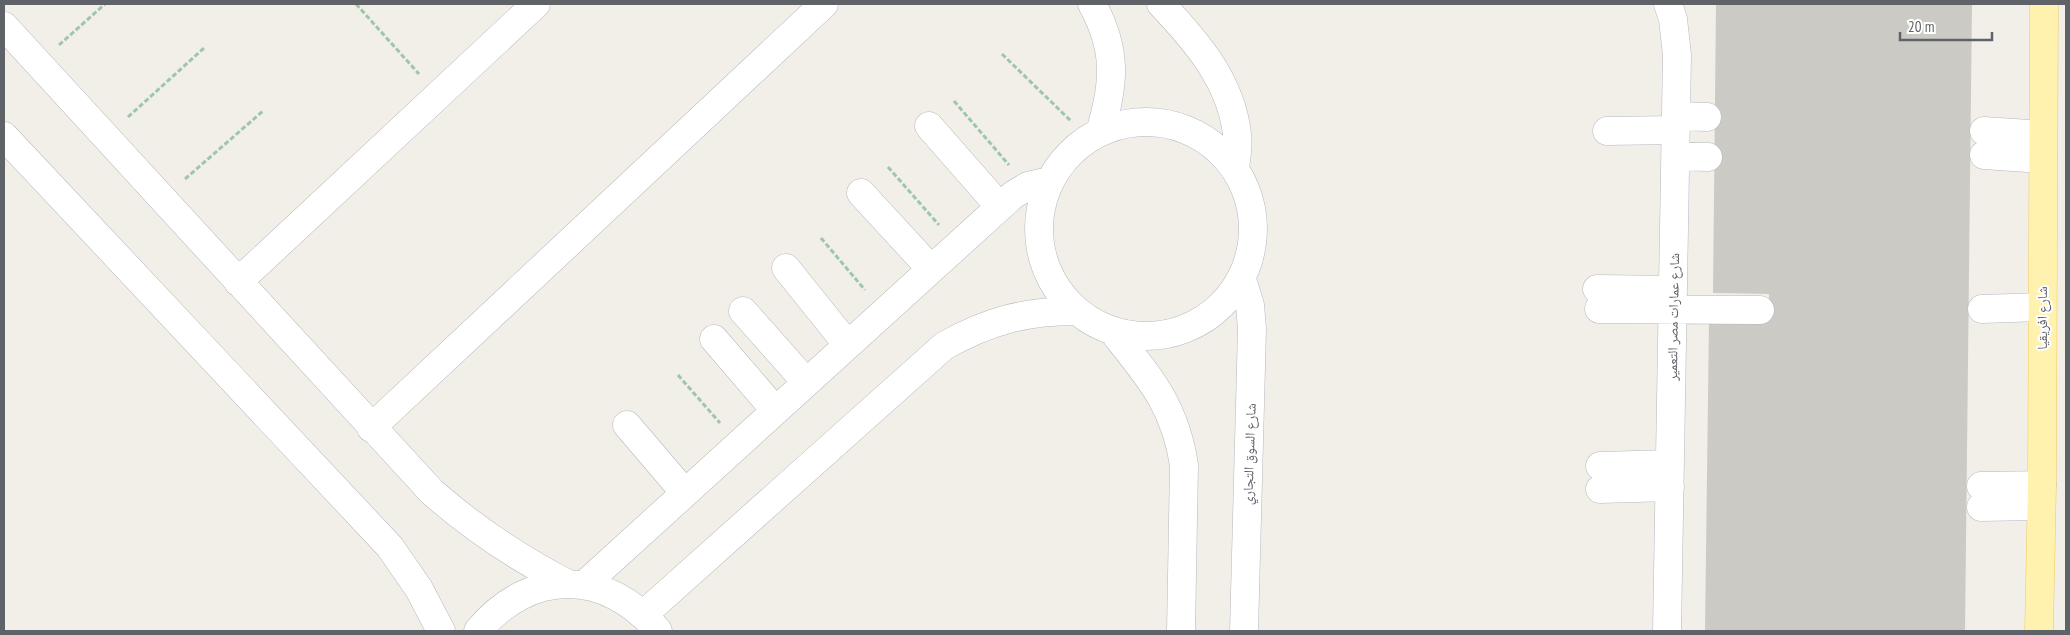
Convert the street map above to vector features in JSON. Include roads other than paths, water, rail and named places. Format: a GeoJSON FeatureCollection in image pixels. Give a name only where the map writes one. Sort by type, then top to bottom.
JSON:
{"type":"FeatureCollection","features":[{"type":"Feature","properties":{"kind":"main road","name":"شارع افريقيا"},"geometry":{"type":"LineString","coordinates":[[2039,631],[2042,496],[2044,4]]}},
{"type":"Feature","properties":{"kind":"street"},"geometry":{"type":"LineString","coordinates":[[238,282],[536,4]]}},
{"type":"Feature","properties":{"kind":"street"},"geometry":{"type":"LineString","coordinates":[[371,428],[824,4]]}},
{"type":"Feature","properties":{"kind":"street"},"geometry":{"type":"LineString","coordinates":[[1092,4],[1102,22],[1110,49],[1112,77],[1108,104],[1094,135]]}},
{"type":"Feature","properties":{"kind":"street"},"geometry":{"type":"LineString","coordinates":[[1161,4],[1203,51],[1218,77],[1230,105],[1238,135],[1235,169]]}},
{"type":"Feature","properties":{"kind":"street","name":"شارع عمارات مصر التعمير"},"geometry":{"type":"LineString","coordinates":[[1667,631],[1677,55],[1673,19],[1668,4]]}},
{"type":"Feature","properties":{"kind":"street"},"geometry":{"type":"LineString","coordinates":[[4,26],[407,468],[458,515],[525,562],[576,584],[606,591],[626,600],[651,623],[944,346],[966,334],[1014,316],[1044,311],[1076,311]]}},
{"type":"Feature","properties":{"kind":"street"},"geometry":{"type":"LineString","coordinates":[[1607,131],[1676,123],[1707,117]]}},
{"type":"Feature","properties":{"kind":"street"},"geometry":{"type":"LineString","coordinates":[[478,631],[497,611],[518,596],[542,587],[576,584],[685,493],[1013,194],[1039,184],[1067,157],[1094,135],[1129,123],[1152,122],[1189,130],[1215,146],[1235,169],[1251,204],[1253,242],[1242,279],[1228,300],[1209,316],[1188,329],[1164,336],[1139,337],[1114,332],[1094,324],[1076,311],[1060,294],[1048,273],[1041,251],[1039,227],[1042,204],[1039,184]]}},
{"type":"Feature","properties":{"kind":"street"},"geometry":{"type":"LineString","coordinates":[[929,126],[1000,207]]}},
{"type":"Feature","properties":{"kind":"street"},"geometry":{"type":"LineString","coordinates":[[4,136],[390,547],[419,589],[441,631]]}},
{"type":"Feature","properties":{"kind":"street"},"geometry":{"type":"LineString","coordinates":[[1984,143],[2043,147]]}},
{"type":"Feature","properties":{"kind":"street"},"geometry":{"type":"LineString","coordinates":[[1676,156],[1708,157]]}},
{"type":"Feature","properties":{"kind":"street"},"geometry":{"type":"LineString","coordinates":[[861,193],[931,269]]}},
{"type":"Feature","properties":{"kind":"street"},"geometry":{"type":"LineString","coordinates":[[786,268],[848,344]]}},
{"type":"Feature","properties":{"kind":"street","name":"شارع السوق التجاري"},"geometry":{"type":"LineString","coordinates":[[1242,279],[1250,305],[1252,329],[1244,631]]}},
{"type":"Feature","properties":{"kind":"street"},"geometry":{"type":"LineString","coordinates":[[1598,299],[1673,300],[1760,310]]}},
{"type":"Feature","properties":{"kind":"street"},"geometry":{"type":"LineString","coordinates":[[743,311],[806,382]]}},
{"type":"Feature","properties":{"kind":"street"},"geometry":{"type":"LineString","coordinates":[[1982,318],[2042,317]]}},
{"type":"Feature","properties":{"kind":"street"},"geometry":{"type":"LineString","coordinates":[[1114,332],[1162,396],[1180,441],[1184,465],[1181,631]]}},
{"type":"Feature","properties":{"kind":"street"},"geometry":{"type":"LineString","coordinates":[[714,339],[775,410]]}},
{"type":"Feature","properties":{"kind":"street"},"geometry":{"type":"LineString","coordinates":[[626,425],[685,493]]}},
{"type":"Feature","properties":{"kind":"street"},"geometry":{"type":"LineString","coordinates":[[1600,477],[1670,476]]}},
{"type":"Feature","properties":{"kind":"street"},"geometry":{"type":"LineString","coordinates":[[1981,497],[2042,496]]}}]}
